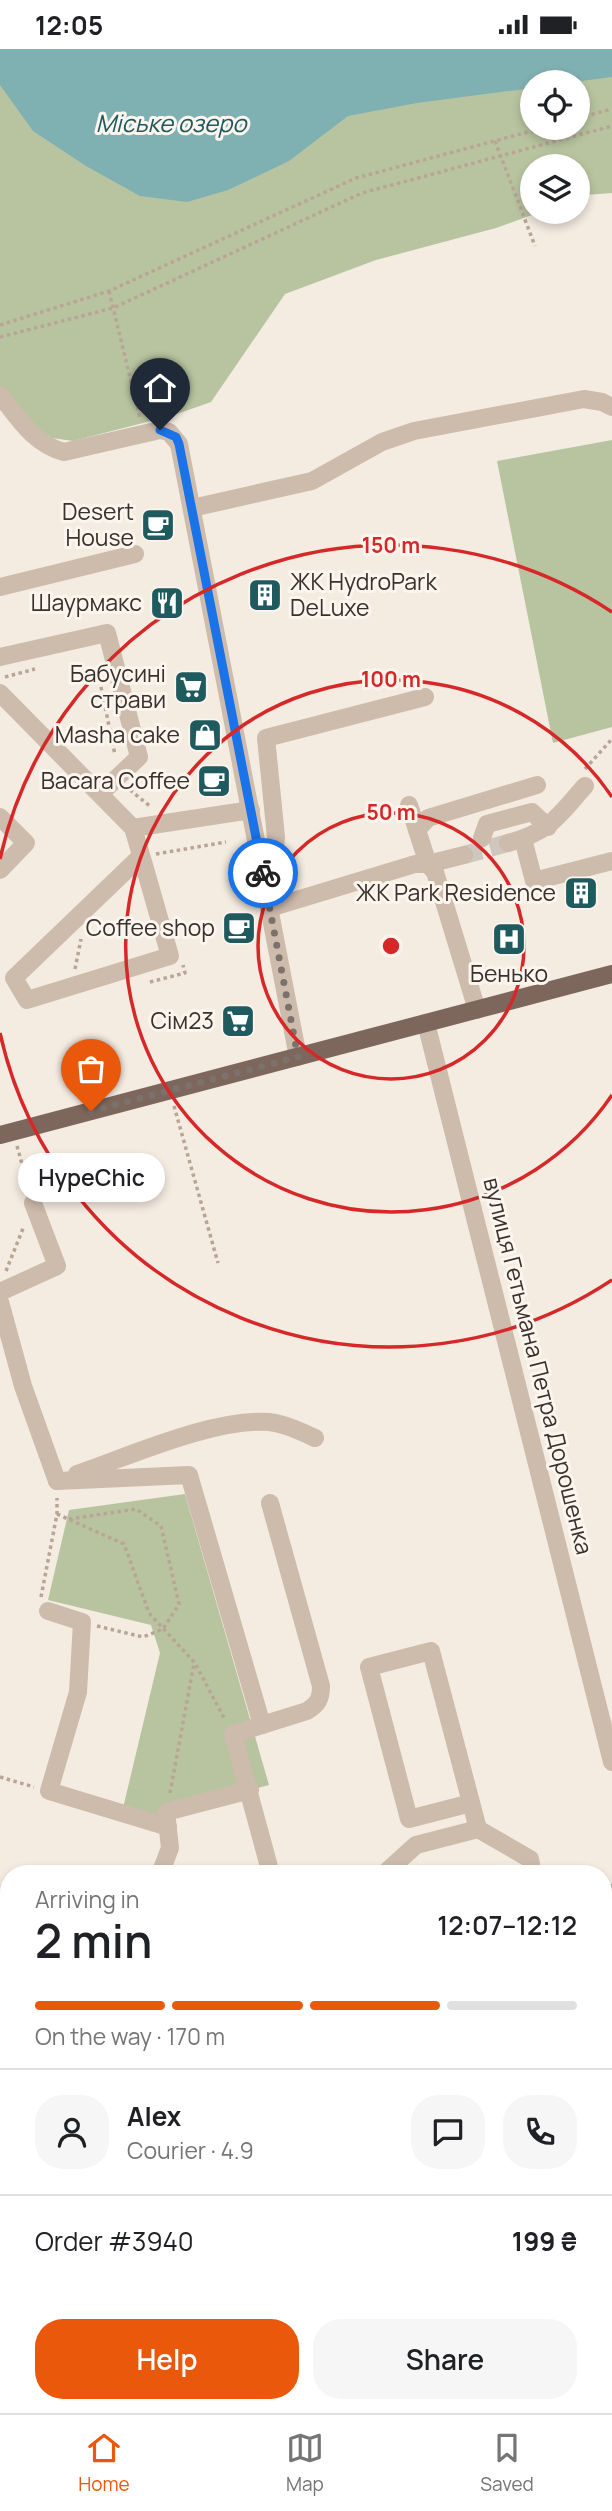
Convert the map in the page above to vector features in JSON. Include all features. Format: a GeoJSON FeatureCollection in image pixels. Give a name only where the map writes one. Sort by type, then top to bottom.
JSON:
{"type":"FeatureCollection","features":[{"type":"Feature","properties":{"kind":"main road"},"geometry":{"type":"LineString","coordinates":[[0,1135],[612,974]]}},
{"type":"Feature","properties":{"kind":"street"},"geometry":{"type":"LineString","coordinates":[[0,395],[35,438],[50,448],[64,452],[160,430],[176,437],[298,1057]]}},
{"type":"Feature","properties":{"kind":"street"},"geometry":{"type":"LineString","coordinates":[[192,508],[312,481],[382,442],[414,431],[584,399],[612,407]]}},
{"type":"Feature","properties":{"kind":"street"},"geometry":{"type":"LineString","coordinates":[[0,587],[135,554]]}},
{"type":"Feature","properties":{"kind":"street"},"geometry":{"type":"LineString","coordinates":[[0,657],[107,633],[139,757],[100,794]]}},
{"type":"Feature","properties":{"kind":"street"},"geometry":{"type":"LineString","coordinates":[[0,693],[133,828],[170,955],[27,1000],[14,978],[141,856]]}},
{"type":"Feature","properties":{"kind":"street"},"geometry":{"type":"LineString","coordinates":[[270,908],[276,838],[266,738],[425,697]]}},
{"type":"Feature","properties":{"kind":"street"},"geometry":{"type":"LineString","coordinates":[[417,830],[428,818],[537,785]]}},
{"type":"Feature","properties":{"kind":"street"},"geometry":{"type":"LineString","coordinates":[[585,786],[548,827],[515,841],[534,881],[612,861]]}},
{"type":"Feature","properties":{"kind":"street"},"geometry":{"type":"LineString","coordinates":[[410,806],[428,864],[435,872],[477,1010]]}},
{"type":"Feature","properties":{"kind":"street"},"geometry":{"type":"LineString","coordinates":[[133,828],[251,810]]}},
{"type":"Feature","properties":{"kind":"street"},"geometry":{"type":"LineString","coordinates":[[482,838],[487,824],[532,812],[548,827]]}},
{"type":"Feature","properties":{"kind":"street"},"geometry":{"type":"LineString","coordinates":[[0,817],[26,843],[0,870]]}},
{"type":"Feature","properties":{"kind":"street"},"geometry":{"type":"LineString","coordinates":[[270,908],[415,864],[428,864],[464,855]]}},
{"type":"Feature","properties":{"kind":"street","name":"вулиця Гетьмана Петра Дорошенка"},"geometry":{"type":"LineString","coordinates":[[426,1023],[612,1762]]}},
{"type":"Feature","properties":{"kind":"street"},"geometry":{"type":"LineString","coordinates":[[0,1291],[57,1266],[33,1203]]}},
{"type":"Feature","properties":{"kind":"street"},"geometry":{"type":"LineString","coordinates":[[0,1302],[23,1386],[57,1481]]}},
{"type":"Feature","properties":{"kind":"street"},"geometry":{"type":"LineString","coordinates":[[57,1481],[214,1427],[267,1422],[282,1424],[314,1438]]}},
{"type":"Feature","properties":{"kind":"street"},"geometry":{"type":"LineString","coordinates":[[57,1481],[189,1475],[262,1725]]}},
{"type":"Feature","properties":{"kind":"street"},"geometry":{"type":"LineString","coordinates":[[269,1865],[233,1734],[307,1711],[316,1706],[321,1696],[321,1686],[270,1503]]}},
{"type":"Feature","properties":{"kind":"street"},"geometry":{"type":"LineString","coordinates":[[48,1611],[82,1622],[78,1692],[49,1791],[167,1820],[250,1790]]}},
{"type":"Feature","properties":{"kind":"street"},"geometry":{"type":"LineString","coordinates":[[416,1845],[369,1667],[431,1651],[478,1829]]}},
{"type":"Feature","properties":{"kind":"street"},"geometry":{"type":"LineString","coordinates":[[409,1819],[471,1803]]}},
{"type":"Feature","properties":{"kind":"street"},"geometry":{"type":"LineString","coordinates":[[163,1865],[170,1848],[167,1820]]}},
{"type":"Feature","properties":{"kind":"street"},"geometry":{"type":"LineString","coordinates":[[394,1865],[416,1845],[478,1829],[530,1859],[531,1865]]}},
{"type":"Feature","properties":{"kind":"path"},"geometry":{"type":"LineString","coordinates":[[590,115],[612,109]]}},
{"type":"Feature","properties":{"kind":"path"},"geometry":{"type":"LineString","coordinates":[[0,337],[113,308],[362,193],[612,126]]}},
{"type":"Feature","properties":{"kind":"path"},"geometry":{"type":"LineString","coordinates":[[0,325],[109,291],[356,178],[520,134]]}},
{"type":"Feature","properties":{"kind":"path"},"geometry":{"type":"LineString","coordinates":[[495,141],[535,246]]}},
{"type":"Feature","properties":{"kind":"path"},"geometry":{"type":"LineString","coordinates":[[109,291],[137,408]]}},
{"type":"Feature","properties":{"kind":"path"},"geometry":{"type":"LineString","coordinates":[[0,678],[40,667]]}},
{"type":"Feature","properties":{"kind":"path"},"geometry":{"type":"LineString","coordinates":[[99,679],[115,755]]}},
{"type":"Feature","properties":{"kind":"path"},"geometry":{"type":"LineString","coordinates":[[129,790],[158,812]]}},
{"type":"Feature","properties":{"kind":"path"},"geometry":{"type":"LineString","coordinates":[[169,1091],[218,1263]]}},
{"type":"Feature","properties":{"kind":"path"},"geometry":{"type":"LineString","coordinates":[[67,1519],[136,1509],[160,1526],[180,1604],[163,1629],[143,1637],[82,1622]]}},
{"type":"Feature","properties":{"kind":"path"},"geometry":{"type":"LineString","coordinates":[[57,1514],[124,1544],[149,1613],[195,1663],[233,1734]]}},
{"type":"Feature","properties":{"kind":"path"},"geometry":{"type":"LineString","coordinates":[[167,1820],[195,1663]]}},
{"type":"Feature","properties":{"kind":"path"},"geometry":{"type":"LineString","coordinates":[[0,1777],[49,1791]]}},
{"type":"Feature","properties":{"kind":"green space"},"geometry":{"type":"Polygon","coordinates":[[[0,49],[612,49],[612,193],[590,195],[590,154],[520,154],[520,219],[376,260],[285,294],[211,402],[174,415],[73,441],[52,438],[36,428],[0,386],[0,49]]]}},
{"type":"Feature","properties":{"kind":"green space"},"geometry":{"type":"Polygon","coordinates":[[[612,440],[612,727],[553,743],[497,461],[612,440]]]}},
{"type":"Feature","properties":{"kind":"green space"},"geometry":{"type":"Polygon","coordinates":[[[185,1494],[269,1785],[151,1817],[123,1808],[160,1653],[151,1625],[48,1600],[69,1510],[185,1494]]]}},
{"type":"Feature","properties":{"kind":"water","name":"Міське озеро"},"geometry":{"type":"Polygon","coordinates":[[[0,49],[612,49],[612,77],[590,80],[590,70],[520,70],[520,90],[417,103],[348,116],[289,161],[228,190],[187,202],[140,196],[86,166],[33,131],[0,85],[0,49]]]}},
{"type":"Feature","properties":{"kind":"tunnel"},"geometry":{"type":"LineString","coordinates":[[464,855],[508,843]]}},
{"type":"Feature","properties":{"kind":"way so far"},"geometry":{"type":"LineString","coordinates":[[91,1111],[298,1057],[263,873]]}},
{"type":"Feature","properties":{"kind":"place","name":"Desert House"},"geometry":{"type":"Point","coordinates":[158,525]}},
{"type":"Feature","properties":{"kind":"place","name":"ЖК HydroPark DeLuxe"},"geometry":{"type":"Point","coordinates":[265,595]}},
{"type":"Feature","properties":{"kind":"place","name":"Шаурмакс"},"geometry":{"type":"Point","coordinates":[167,603]}},
{"type":"Feature","properties":{"kind":"place","name":"Бабусині страви"},"geometry":{"type":"Point","coordinates":[191,687]}},
{"type":"Feature","properties":{"kind":"place","name":"Masha cake"},"geometry":{"type":"Point","coordinates":[205,735]}},
{"type":"Feature","properties":{"kind":"place","name":"Bacara Coffee"},"geometry":{"type":"Point","coordinates":[214,781]}},
{"type":"Feature","properties":{"kind":"place","name":"ЖК Park Residence"},"geometry":{"type":"Point","coordinates":[581,893]}},
{"type":"Feature","properties":{"kind":"place","name":"Coffee shop"},"geometry":{"type":"Point","coordinates":[239,928]}},
{"type":"Feature","properties":{"kind":"place","name":"Бенько"},"geometry":{"type":"Point","coordinates":[509,939]}},
{"type":"Feature","properties":{"kind":"place","name":"Сім23"},"geometry":{"type":"Point","coordinates":[238,1021]}},
{"type":"Feature","properties":{"kind":"place","name":"HypeChic"},"geometry":{"type":"Point","coordinates":[91,1111]}},
{"type":"Feature","properties":{"kind":"route"},"geometry":{"type":"LineString","coordinates":[[160,430],[176,437],[179,444],[263,873]]}}]}
